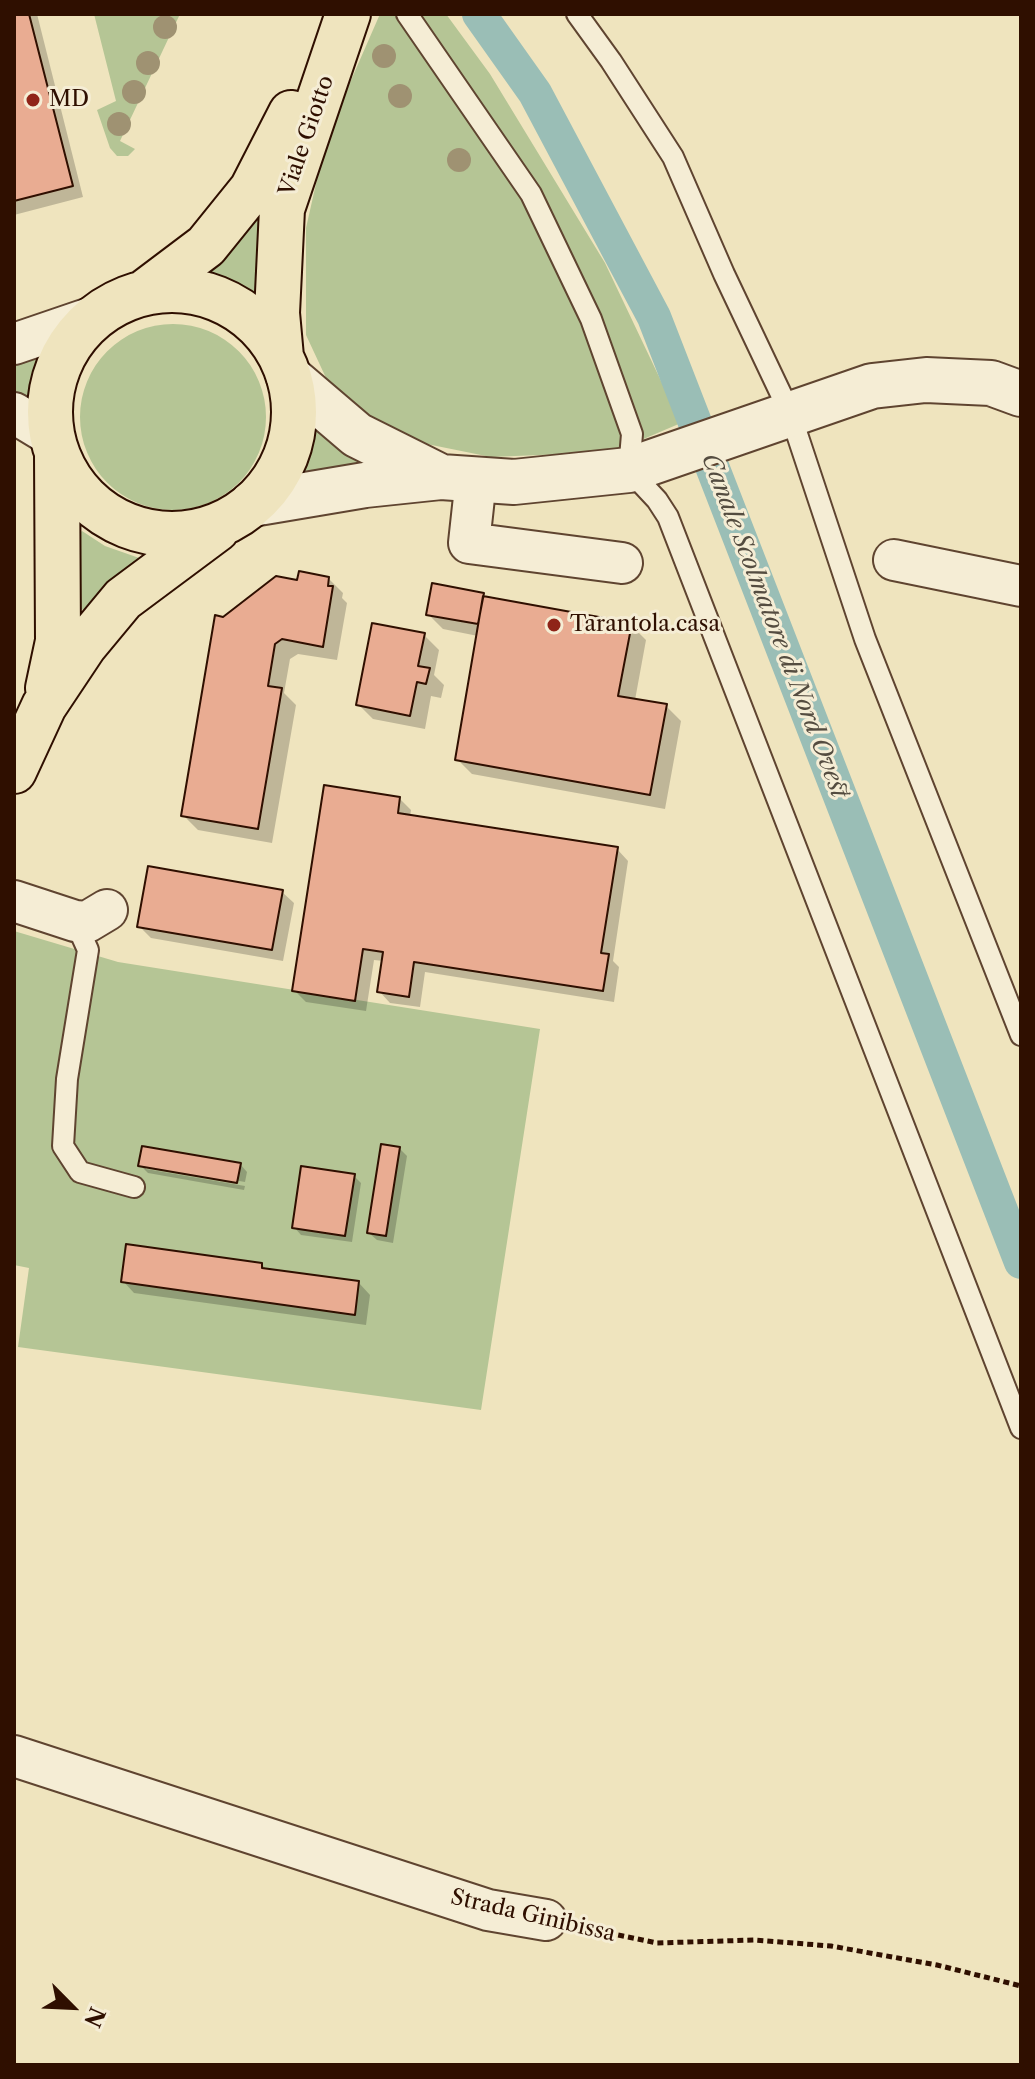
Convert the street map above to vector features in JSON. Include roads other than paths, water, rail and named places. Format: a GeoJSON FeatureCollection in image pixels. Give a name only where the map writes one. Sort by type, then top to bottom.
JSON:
{"type":"FeatureCollection","features":[{"type":"Feature","properties":{"kind":"main road","name":"Viale Giotto"},"geometry":{"type":"LineString","coordinates":[[44,706],[58,641],[55,446],[49,416],[52,386],[62,357],[77,335],[96,316],[118,302],[145,292],[206,246],[252,189],[341,14]]}},
{"type":"Feature","properties":{"kind":"main road","name":"Viale Giotto"},"geometry":{"type":"LineString","coordinates":[[14,771],[44,706],[84,646],[123,599],[242,511],[272,482],[287,451],[293,430],[294,409],[277,313],[282,209],[348,14]]}},
{"type":"Feature","properties":{"kind":"main road","name":"Viale Giotto"},"geometry":{"type":"LineString","coordinates":[[145,292],[187,291],[218,298],[254,321],[285,367]]}},
{"type":"Feature","properties":{"kind":"main road","name":"Viale Giotto"},"geometry":{"type":"LineString","coordinates":[[55,446],[79,492],[104,514],[130,527],[157,534],[199,531],[242,511]]}},
{"type":"Feature","properties":{"kind":"street"},"geometry":{"type":"LineString","coordinates":[[14,344],[96,316]]}},
{"type":"Feature","properties":{"kind":"street"},"geometry":{"type":"LineString","coordinates":[[285,367],[357,435],[458,478]]}},
{"type":"Feature","properties":{"kind":"street"},"geometry":{"type":"LineString","coordinates":[[242,511],[365,485],[458,478],[514,482],[629,470],[872,386],[926,380],[991,383],[1021,394]]}},
{"type":"Feature","properties":{"kind":"street"},"geometry":{"type":"LineString","coordinates":[[14,413],[55,446]]}},
{"type":"Feature","properties":{"kind":"street"},"geometry":{"type":"LineString","coordinates":[[458,478],[469,543],[622,563]]}},
{"type":"Feature","properties":{"kind":"street"},"geometry":{"type":"LineString","coordinates":[[894,560],[1021,586]]}},
{"type":"Feature","properties":{"kind":"street"},"geometry":{"type":"LineString","coordinates":[[14,901],[91,916]]}},
{"type":"Feature","properties":{"kind":"street","name":"Strada Ginibissa"},"geometry":{"type":"LineString","coordinates":[[14,1756],[488,1910],[546,1920]]}},
{"type":"Feature","properties":{"kind":"lane"},"geometry":{"type":"LineString","coordinates":[[407,14],[472,105],[537,208],[591,319],[632,434],[629,470],[668,517],[1021,1428]]}},
{"type":"Feature","properties":{"kind":"lane"},"geometry":{"type":"LineString","coordinates":[[577,14],[673,157],[730,288],[790,413],[865,639],[1021,1035]]}},
{"type":"Feature","properties":{"kind":"lane"},"geometry":{"type":"LineString","coordinates":[[91,916],[67,1079],[63,1146],[80,1172],[134,1187]]}},
{"type":"Feature","properties":{"kind":"waterway","name":"Canale Scolmatore di Nord Ovest"},"geometry":{"type":"LineString","coordinates":[[479,14],[535,93],[654,317],[1021,1262]]}},
{"type":"Feature","properties":{"kind":"place","name":"MD"},"geometry":{"type":"Point","coordinates":[33,100]}},
{"type":"Feature","properties":{"kind":"place","name":"Tarantola.casa"},"geometry":{"type":"Point","coordinates":[554,625]}}]}
